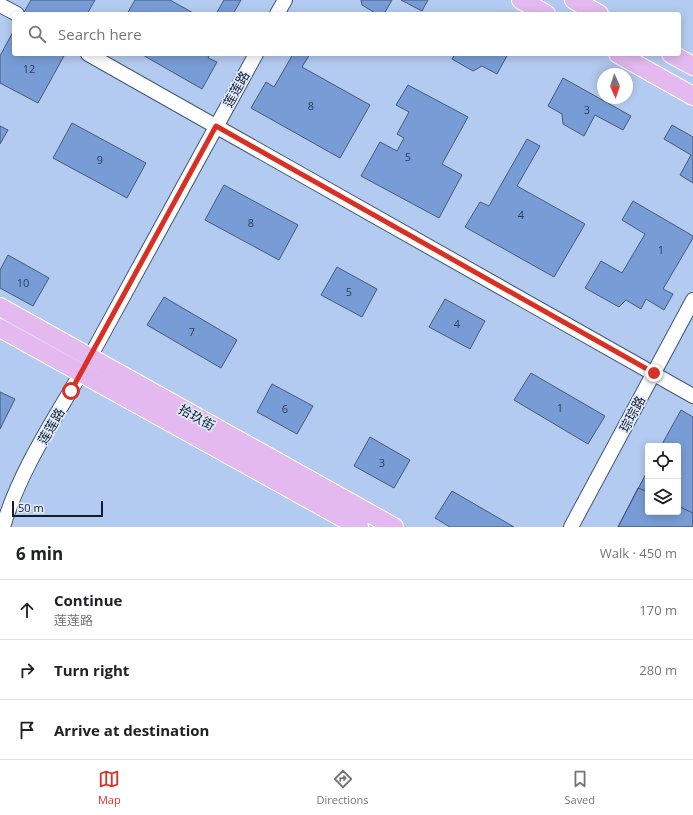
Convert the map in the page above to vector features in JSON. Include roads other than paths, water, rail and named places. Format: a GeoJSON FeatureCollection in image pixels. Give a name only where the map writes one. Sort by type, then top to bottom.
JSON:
{"type":"FeatureCollection","features":[{"type":"Feature","properties":{"kind":"main road"},"geometry":{"type":"LineString","coordinates":[[521,0],[542,12]]}},
{"type":"Feature","properties":{"kind":"main road"},"geometry":{"type":"LineString","coordinates":[[574,0],[595,12]]}},
{"type":"Feature","properties":{"kind":"main road"},"geometry":{"type":"LineString","coordinates":[[622,56],[693,96]]}},
{"type":"Feature","properties":{"kind":"main road"},"geometry":{"type":"LineString","coordinates":[[675,56],[693,66]]}},
{"type":"Feature","properties":{"kind":"main road","name":"拾玖街"},"geometry":{"type":"LineString","coordinates":[[0,307],[85,365],[359,527]]}},
{"type":"Feature","properties":{"kind":"main road","name":"拾玖街"},"geometry":{"type":"LineString","coordinates":[[0,328],[85,365],[394,527]]}},
{"type":"Feature","properties":{"kind":"street"},"geometry":{"type":"LineString","coordinates":[[278,12],[285,0]]}},
{"type":"Feature","properties":{"kind":"street"},"geometry":{"type":"LineString","coordinates":[[0,5],[13,12]]}},
{"type":"Feature","properties":{"kind":"street"},"geometry":{"type":"LineString","coordinates":[[92,56],[693,396]]}},
{"type":"Feature","properties":{"kind":"street","name":"莲莲路"},"geometry":{"type":"LineString","coordinates":[[3,527],[25,469],[85,365],[255,56]]}},
{"type":"Feature","properties":{"kind":"street","name":"琮琮路"},"geometry":{"type":"LineString","coordinates":[[571,527],[693,300]]}}]}
